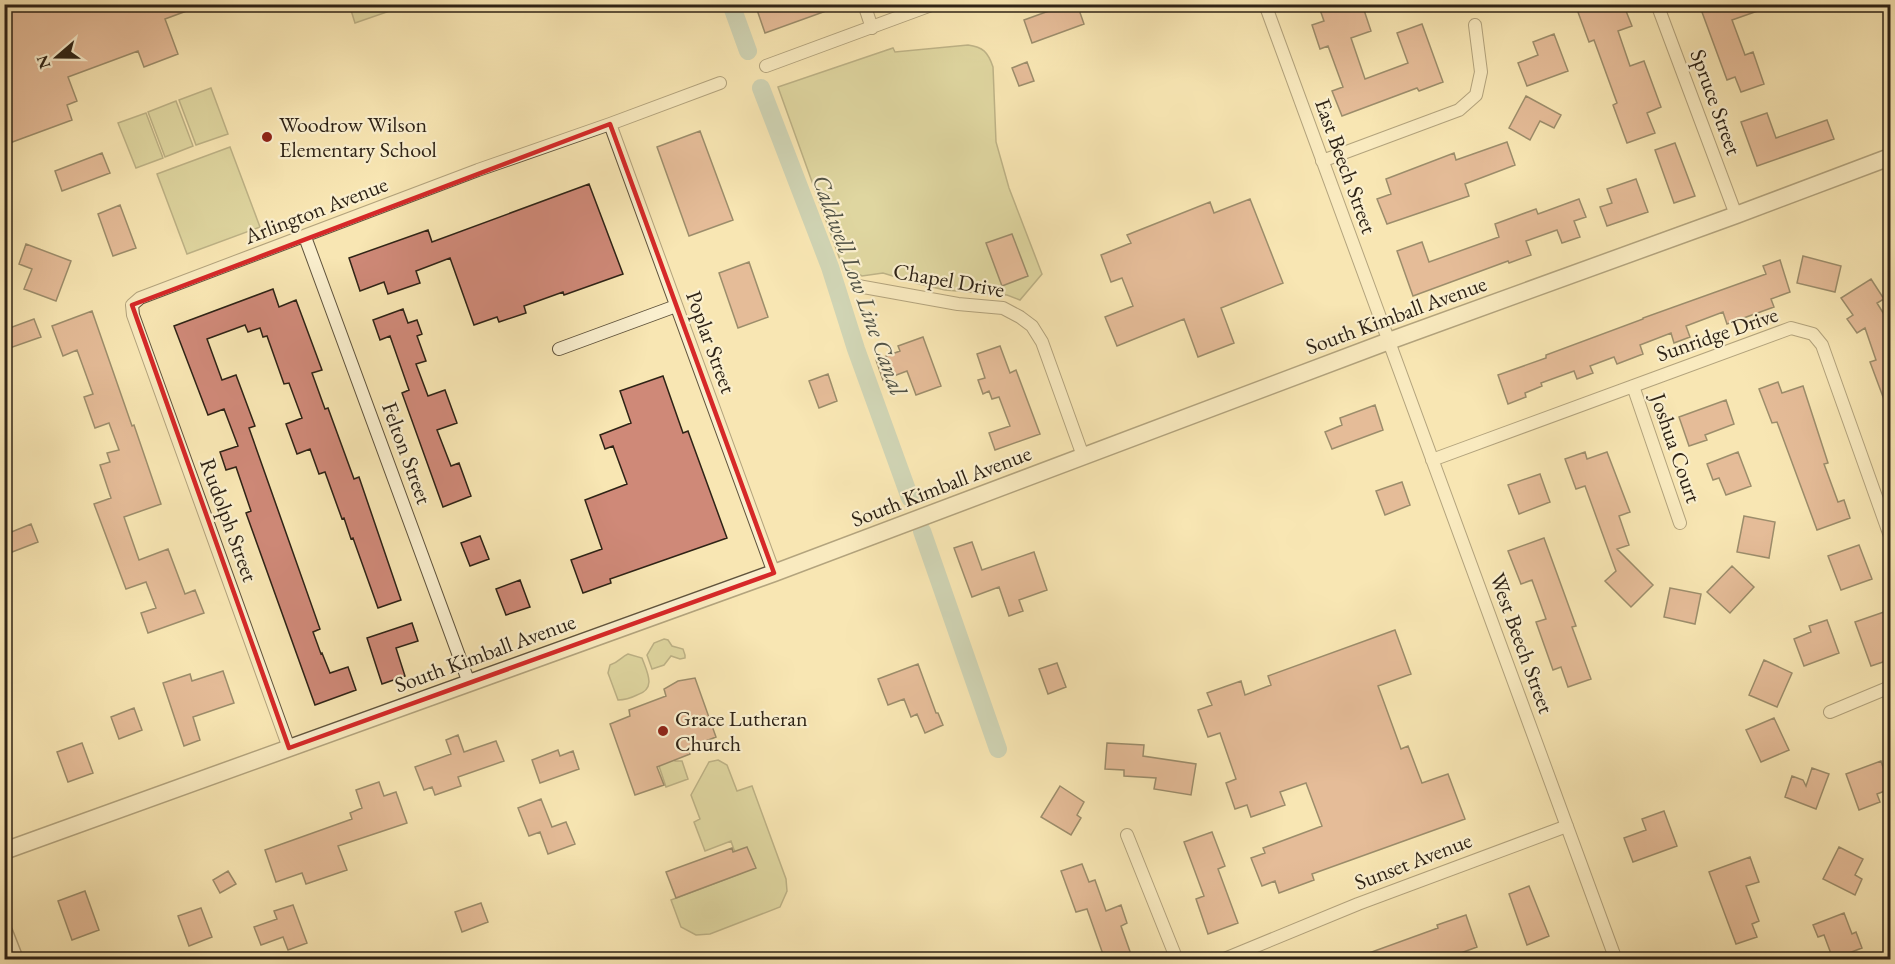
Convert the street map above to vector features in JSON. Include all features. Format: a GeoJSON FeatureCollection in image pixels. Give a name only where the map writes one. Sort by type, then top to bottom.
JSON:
{"type":"FeatureCollection","features":[{"type":"Feature","properties":{"kind":"street"},"geometry":{"type":"LineString","coordinates":[[864,4],[872,28]]}},
{"type":"Feature","properties":{"kind":"street"},"geometry":{"type":"LineString","coordinates":[[766,66],[934,4]]}},
{"type":"Feature","properties":{"kind":"street","name":"East Beech Street"},"geometry":{"type":"LineString","coordinates":[[1265,4],[1389,341]]}},
{"type":"Feature","properties":{"kind":"street","name":"Spruce Street"},"geometry":{"type":"LineString","coordinates":[[1657,4],[1736,215]]}},
{"type":"Feature","properties":{"kind":"street"},"geometry":{"type":"LineString","coordinates":[[1322,161],[1459,110],[1476,95],[1481,72],[1475,25]]}},
{"type":"Feature","properties":{"kind":"street","name":"Arlington Avenue"},"geometry":{"type":"LineString","coordinates":[[132,304],[140,298],[478,170],[720,83]]}},
{"type":"Feature","properties":{"kind":"street","name":"Poplar Street"},"geometry":{"type":"LineString","coordinates":[[610,124],[774,573]]}},
{"type":"Feature","properties":{"kind":"street","name":"South Kimball Avenue"},"geometry":{"type":"LineString","coordinates":[[4,851],[774,573],[1389,341],[1890,157]]}},
{"type":"Feature","properties":{"kind":"street","name":"Felton Street"},"geometry":{"type":"LineString","coordinates":[[305,237],[469,683]]}},
{"type":"Feature","properties":{"kind":"street","name":"Chapel Drive"},"geometry":{"type":"LineString","coordinates":[[858,286],[958,304],[1003,308],[1032,326],[1042,342],[1083,456]]}},
{"type":"Feature","properties":{"kind":"street","name":"Rudolph Street"},"geometry":{"type":"LineString","coordinates":[[132,304],[133,315],[289,748]]}},
{"type":"Feature","properties":{"kind":"street"},"geometry":{"type":"LineString","coordinates":[[560,349],[676,306]]}},
{"type":"Feature","properties":{"kind":"street","name":"Sunridge Drive"},"geometry":{"type":"LineString","coordinates":[[1432,460],[1791,328],[1813,334],[1822,345],[1890,536]]}},
{"type":"Feature","properties":{"kind":"street","name":"West Beech Street"},"geometry":{"type":"LineString","coordinates":[[1389,341],[1616,960]]}},
{"type":"Feature","properties":{"kind":"street","name":"Joshua Court"},"geometry":{"type":"LineString","coordinates":[[1633,386],[1680,523]]}},
{"type":"Feature","properties":{"kind":"street"},"geometry":{"type":"LineString","coordinates":[[1830,712],[1890,687]]}},
{"type":"Feature","properties":{"kind":"street","name":"Sunset Avenue"},"geometry":{"type":"LineString","coordinates":[[1222,960],[1358,904],[1567,826]]}},
{"type":"Feature","properties":{"kind":"street"},"geometry":{"type":"LineString","coordinates":[[1127,835],[1177,960]]}},
{"type":"Feature","properties":{"kind":"street"},"geometry":{"type":"LineString","coordinates":[[4,932],[15,960]]}},
{"type":"Feature","properties":{"kind":"highlighted area"},"geometry":{"type":"Polygon","coordinates":[[[610,124],[774,573],[289,748],[132,305],[610,124]]]}},
{"type":"Feature","properties":{"kind":"green space"},"geometry":{"type":"Polygon","coordinates":[[[349,4],[407,4],[407,5],[355,23],[349,4]]]}},
{"type":"Feature","properties":{"kind":"green space"},"geometry":{"type":"Polygon","coordinates":[[[968,45],[984,51],[993,67],[996,142],[1009,188],[1042,274],[1020,300],[1007,295],[945,290],[883,273],[862,276],[843,268],[778,87],[893,48],[895,52],[968,45]]]}},
{"type":"Feature","properties":{"kind":"green space"},"geometry":{"type":"Polygon","coordinates":[[[211,88],[228,134],[196,145],[179,100],[211,88]]]}},
{"type":"Feature","properties":{"kind":"green space"},"geometry":{"type":"Polygon","coordinates":[[[176,101],[193,146],[165,157],[148,112],[176,101]]]}},
{"type":"Feature","properties":{"kind":"green space"},"geometry":{"type":"Polygon","coordinates":[[[146,113],[163,158],[136,168],[118,123],[146,113]]]}},
{"type":"Feature","properties":{"kind":"green space"},"geometry":{"type":"Polygon","coordinates":[[[230,147],[260,227],[187,254],[157,174],[230,147]]]}},
{"type":"Feature","properties":{"kind":"green space"},"geometry":{"type":"Polygon","coordinates":[[[664,639],[668,640],[672,646],[683,649],[685,658],[671,656],[664,665],[652,669],[647,655],[654,643],[664,639]]]}},
{"type":"Feature","properties":{"kind":"green space"},"geometry":{"type":"Polygon","coordinates":[[[628,654],[642,658],[649,684],[643,692],[628,699],[618,700],[608,673],[610,665],[628,654]]]}},
{"type":"Feature","properties":{"kind":"green space"},"geometry":{"type":"Polygon","coordinates":[[[674,755],[675,761],[682,761],[688,779],[666,787],[659,766],[674,755]]]}},
{"type":"Feature","properties":{"kind":"green space"},"geometry":{"type":"Polygon","coordinates":[[[718,760],[727,765],[737,791],[752,786],[786,879],[787,891],[780,907],[710,934],[696,935],[681,927],[671,900],[742,873],[731,841],[705,851],[694,822],[700,819],[691,795],[709,762],[718,760]]]}},
{"type":"Feature","properties":{"kind":"building"},"geometry":{"type":"Polygon","coordinates":[[[4,4],[29,4],[31,10],[45,4],[199,4],[200,6],[165,19],[178,54],[144,67],[138,51],[68,77],[77,101],[67,105],[72,120],[7,144],[4,137],[4,4]]]}},
{"type":"Feature","properties":{"kind":"building"},"geometry":{"type":"Polygon","coordinates":[[[755,4],[840,4],[840,6],[765,33],[755,4]]]}},
{"type":"Feature","properties":{"kind":"building"},"geometry":{"type":"Polygon","coordinates":[[[1068,4],[1077,4],[1084,24],[1032,43],[1024,20],[1068,4]]]}},
{"type":"Feature","properties":{"kind":"building"},"geometry":{"type":"Polygon","coordinates":[[[1318,4],[1362,4],[1371,31],[1351,38],[1365,79],[1408,63],[1397,33],[1422,24],[1443,82],[1419,91],[1417,88],[1342,116],[1332,91],[1343,87],[1328,46],[1320,49],[1312,25],[1324,21],[1318,4]]]}},
{"type":"Feature","properties":{"kind":"building"},"geometry":{"type":"Polygon","coordinates":[[[1575,4],[1618,4],[1619,8],[1624,6],[1632,26],[1618,31],[1630,66],[1644,61],[1661,107],[1647,113],[1655,133],[1627,143],[1613,105],[1617,103],[1594,40],[1589,42],[1575,4]]]}},
{"type":"Feature","properties":{"kind":"building"},"geometry":{"type":"Polygon","coordinates":[[[1699,4],[1772,4],[1772,6],[1732,20],[1745,55],[1753,52],[1764,84],[1741,92],[1735,77],[1727,80],[1699,4]]]}},
{"type":"Feature","properties":{"kind":"building"},"geometry":{"type":"Polygon","coordinates":[[[1554,34],[1568,71],[1527,86],[1518,63],[1538,55],[1533,42],[1554,34]]]}},
{"type":"Feature","properties":{"kind":"building"},"geometry":{"type":"Polygon","coordinates":[[[1027,62],[1034,81],[1019,86],[1012,68],[1027,62]]]}},
{"type":"Feature","properties":{"kind":"building"},"geometry":{"type":"Polygon","coordinates":[[[1526,96],[1561,115],[1554,128],[1540,121],[1530,140],[1509,128],[1526,96]]]}},
{"type":"Feature","properties":{"kind":"building"},"geometry":{"type":"Polygon","coordinates":[[[1767,113],[1776,138],[1827,120],[1834,139],[1757,166],[1741,122],[1767,113]]]}},
{"type":"Feature","properties":{"kind":"building"},"geometry":{"type":"Polygon","coordinates":[[[700,131],[733,220],[689,236],[657,147],[700,131]]]}},
{"type":"Feature","properties":{"kind":"building"},"geometry":{"type":"Polygon","coordinates":[[[1507,142],[1515,165],[1465,184],[1469,196],[1387,224],[1377,199],[1391,194],[1386,179],[1454,153],[1456,160],[1507,142]]]}},
{"type":"Feature","properties":{"kind":"building"},"geometry":{"type":"Polygon","coordinates":[[[1675,143],[1695,196],[1674,203],[1655,150],[1675,143]]]}},
{"type":"Feature","properties":{"kind":"building"},"geometry":{"type":"Polygon","coordinates":[[[102,153],[110,173],[62,191],[55,171],[102,153]]]}},
{"type":"Feature","properties":{"kind":"building"},"geometry":{"type":"Polygon","coordinates":[[[1636,179],[1648,212],[1607,226],[1600,207],[1612,203],[1607,189],[1636,179]]]}},
{"type":"Feature","properties":{"kind":"building"},"geometry":{"type":"Polygon","coordinates":[[[589,184],[623,274],[564,295],[563,292],[524,306],[526,313],[499,322],[497,317],[474,325],[450,258],[416,271],[420,283],[388,294],[384,282],[360,291],[349,258],[428,230],[432,242],[589,184]]]}},
{"type":"Feature","properties":{"kind":"building"},"geometry":{"type":"Polygon","coordinates":[[[1250,199],[1283,283],[1221,308],[1234,343],[1198,357],[1184,319],[1117,346],[1105,317],[1133,306],[1122,278],[1111,282],[1101,255],[1131,243],[1127,235],[1210,202],[1214,213],[1250,199]]]}},
{"type":"Feature","properties":{"kind":"building"},"geometry":{"type":"Polygon","coordinates":[[[1579,199],[1586,217],[1574,221],[1580,237],[1562,243],[1557,230],[1526,241],[1531,255],[1509,263],[1508,261],[1413,296],[1397,251],[1422,242],[1429,262],[1499,237],[1495,224],[1536,209],[1538,214],[1579,199]]]}},
{"type":"Feature","properties":{"kind":"building"},"geometry":{"type":"Polygon","coordinates":[[[120,205],[136,248],[113,256],[98,214],[120,205]]]}},
{"type":"Feature","properties":{"kind":"building"},"geometry":{"type":"Polygon","coordinates":[[[1012,234],[1028,276],[1002,286],[986,243],[1012,234]]]}},
{"type":"Feature","properties":{"kind":"building"},"geometry":{"type":"Polygon","coordinates":[[[26,244],[71,261],[56,301],[24,289],[32,269],[19,264],[26,244]]]}},
{"type":"Feature","properties":{"kind":"building"},"geometry":{"type":"Polygon","coordinates":[[[1803,256],[1841,266],[1835,292],[1797,283],[1803,256]]]}},
{"type":"Feature","properties":{"kind":"building"},"geometry":{"type":"Polygon","coordinates":[[[1780,260],[1790,292],[1771,299],[1774,307],[1727,324],[1723,312],[1686,326],[1690,337],[1674,343],[1671,333],[1640,345],[1643,354],[1617,364],[1614,357],[1590,366],[1593,373],[1577,379],[1574,371],[1541,383],[1542,386],[1525,393],[1526,397],[1508,404],[1498,375],[1643,318],[1766,274],[1763,266],[1780,260]]]}},
{"type":"Feature","properties":{"kind":"building"},"geometry":{"type":"Polygon","coordinates":[[[749,262],[768,317],[738,328],[719,273],[749,262]]]}},
{"type":"Feature","properties":{"kind":"building"},"geometry":{"type":"Polygon","coordinates":[[[1871,279],[1884,299],[1877,303],[1890,324],[1890,413],[1870,362],[1876,360],[1865,328],[1857,333],[1847,319],[1853,315],[1841,298],[1871,279]]]}},
{"type":"Feature","properties":{"kind":"building"},"geometry":{"type":"Polygon","coordinates":[[[273,289],[279,307],[296,300],[322,370],[312,373],[325,409],[328,408],[354,479],[359,477],[401,600],[378,608],[353,538],[351,539],[344,518],[342,519],[325,472],[319,474],[310,449],[297,454],[286,424],[302,418],[289,383],[284,384],[267,336],[263,337],[260,328],[248,332],[245,325],[207,339],[222,380],[236,375],[255,426],[249,428],[320,629],[313,632],[321,654],[330,673],[348,667],[356,690],[315,705],[246,513],[251,511],[236,467],[226,470],[220,452],[238,446],[224,409],[208,415],[174,326],[273,289]]]}},
{"type":"Feature","properties":{"kind":"building"},"geometry":{"type":"Polygon","coordinates":[[[403,309],[408,323],[417,320],[422,334],[417,336],[426,361],[416,364],[428,396],[445,390],[457,423],[437,430],[451,466],[459,463],[471,496],[443,507],[402,393],[409,390],[390,336],[380,340],[373,320],[403,309]]]}},
{"type":"Feature","properties":{"kind":"building"},"geometry":{"type":"Polygon","coordinates":[[[92,311],[161,504],[124,517],[139,560],[168,549],[185,594],[195,590],[204,613],[148,633],[141,613],[156,608],[146,582],[126,589],[94,504],[111,498],[100,465],[110,462],[107,453],[119,450],[109,423],[95,428],[84,397],[93,394],[77,350],[63,356],[52,326],[92,311]]]}},
{"type":"Feature","properties":{"kind":"building"},"geometry":{"type":"Polygon","coordinates":[[[34,319],[41,337],[4,350],[4,330],[34,319]]]}},
{"type":"Feature","properties":{"kind":"building"},"geometry":{"type":"Polygon","coordinates":[[[923,337],[941,386],[916,395],[907,371],[883,380],[876,360],[900,351],[898,346],[923,337]]]}},
{"type":"Feature","properties":{"kind":"building"},"geometry":{"type":"Polygon","coordinates":[[[1000,346],[1010,373],[1016,370],[1040,434],[995,450],[989,433],[1010,426],[999,397],[992,399],[989,391],[983,394],[978,380],[985,378],[977,354],[1000,346]]]}},
{"type":"Feature","properties":{"kind":"building"},"geometry":{"type":"Polygon","coordinates":[[[828,374],[837,401],[819,408],[809,381],[828,374]]]}},
{"type":"Feature","properties":{"kind":"building"},"geometry":{"type":"Polygon","coordinates":[[[663,376],[683,433],[688,431],[727,538],[610,579],[611,583],[583,593],[571,560],[602,549],[585,500],[627,484],[613,446],[605,449],[600,435],[631,423],[620,391],[663,376]]]}},
{"type":"Feature","properties":{"kind":"building"},"geometry":{"type":"Polygon","coordinates":[[[1778,382],[1782,393],[1803,386],[1828,463],[1824,464],[1838,502],[1844,500],[1850,518],[1817,530],[1777,422],[1772,423],[1759,389],[1778,382]]]}},
{"type":"Feature","properties":{"kind":"building"},"geometry":{"type":"Polygon","coordinates":[[[1726,400],[1734,424],[1705,435],[1707,440],[1689,446],[1679,417],[1726,400]]]}},
{"type":"Feature","properties":{"kind":"building"},"geometry":{"type":"Polygon","coordinates":[[[1375,405],[1383,430],[1332,449],[1325,432],[1342,425],[1340,418],[1375,405]]]}},
{"type":"Feature","properties":{"kind":"building"},"geometry":{"type":"Polygon","coordinates":[[[1585,452],[1587,459],[1607,452],[1630,512],[1619,516],[1629,545],[1617,549],[1653,585],[1631,607],[1605,581],[1616,571],[1585,486],[1576,489],[1565,459],[1585,452]]]}},
{"type":"Feature","properties":{"kind":"building"},"geometry":{"type":"Polygon","coordinates":[[[1738,452],[1751,486],[1726,495],[1719,478],[1713,480],[1707,464],[1738,452]]]}},
{"type":"Feature","properties":{"kind":"building"},"geometry":{"type":"Polygon","coordinates":[[[1540,474],[1550,502],[1519,514],[1508,485],[1540,474]]]}},
{"type":"Feature","properties":{"kind":"building"},"geometry":{"type":"Polygon","coordinates":[[[1402,482],[1410,505],[1385,515],[1376,491],[1402,482]]]}},
{"type":"Feature","properties":{"kind":"building"},"geometry":{"type":"Polygon","coordinates":[[[1744,516],[1775,522],[1769,558],[1737,552],[1744,516]]]}},
{"type":"Feature","properties":{"kind":"building"},"geometry":{"type":"Polygon","coordinates":[[[31,524],[38,542],[7,554],[4,535],[31,524]]]}},
{"type":"Feature","properties":{"kind":"building"},"geometry":{"type":"Polygon","coordinates":[[[480,536],[489,559],[470,566],[461,543],[480,536]]]}},
{"type":"Feature","properties":{"kind":"building"},"geometry":{"type":"Polygon","coordinates":[[[1544,538],[1576,626],[1572,627],[1591,679],[1568,687],[1561,667],[1553,670],[1536,622],[1546,619],[1532,580],[1521,584],[1508,551],[1544,538]]]}},
{"type":"Feature","properties":{"kind":"building"},"geometry":{"type":"Polygon","coordinates":[[[972,542],[982,570],[1034,552],[1047,590],[1019,600],[1023,611],[1009,616],[999,587],[972,597],[954,548],[972,542]]]}},
{"type":"Feature","properties":{"kind":"building"},"geometry":{"type":"Polygon","coordinates":[[[1859,545],[1872,579],[1841,590],[1828,556],[1859,545]]]}},
{"type":"Feature","properties":{"kind":"building"},"geometry":{"type":"Polygon","coordinates":[[[1732,566],[1754,587],[1730,613],[1707,592],[1732,566]]]}},
{"type":"Feature","properties":{"kind":"building"},"geometry":{"type":"Polygon","coordinates":[[[520,580],[530,607],[506,615],[496,589],[520,580]]]}},
{"type":"Feature","properties":{"kind":"building"},"geometry":{"type":"Polygon","coordinates":[[[1670,588],[1701,594],[1695,624],[1664,617],[1670,588]]]}},
{"type":"Feature","properties":{"kind":"building"},"geometry":{"type":"Polygon","coordinates":[[[1884,612],[1890,629],[1890,645],[1885,647],[1889,660],[1871,666],[1855,622],[1884,612]]]}},
{"type":"Feature","properties":{"kind":"building"},"geometry":{"type":"Polygon","coordinates":[[[1827,620],[1839,653],[1804,666],[1794,639],[1811,632],[1809,626],[1827,620]]]}},
{"type":"Feature","properties":{"kind":"building"},"geometry":{"type":"Polygon","coordinates":[[[412,623],[418,641],[396,648],[405,676],[382,684],[367,638],[412,623]]]}},
{"type":"Feature","properties":{"kind":"building"},"geometry":{"type":"Polygon","coordinates":[[[1395,630],[1411,674],[1378,686],[1401,749],[1408,746],[1422,783],[1448,774],[1465,819],[1312,874],[1314,880],[1279,893],[1275,881],[1262,886],[1251,858],[1265,853],[1263,848],[1322,826],[1306,783],[1280,792],[1285,805],[1251,817],[1247,805],[1235,809],[1226,783],[1236,779],[1220,733],[1208,737],[1198,710],[1212,705],[1207,693],[1241,681],[1245,695],[1271,685],[1268,676],[1395,630]]]}},
{"type":"Feature","properties":{"kind":"building"},"geometry":{"type":"Polygon","coordinates":[[[1764,660],[1792,673],[1777,707],[1749,695],[1764,660]]]}},
{"type":"Feature","properties":{"kind":"building"},"geometry":{"type":"Polygon","coordinates":[[[1057,663],[1066,687],[1048,694],[1039,669],[1057,663]]]}},
{"type":"Feature","properties":{"kind":"building"},"geometry":{"type":"Polygon","coordinates":[[[918,664],[936,713],[943,725],[925,733],[917,714],[911,717],[904,699],[888,705],[878,679],[918,664]]]}},
{"type":"Feature","properties":{"kind":"building"},"geometry":{"type":"Polygon","coordinates":[[[223,671],[234,703],[193,717],[200,740],[184,746],[163,683],[190,674],[192,681],[223,671]]]}},
{"type":"Feature","properties":{"kind":"building","name":"Grace Lutheran Church"},"geometry":{"type":"Polygon","coordinates":[[[695,678],[716,737],[688,748],[690,754],[657,767],[664,785],[635,795],[610,724],[630,716],[629,710],[666,696],[664,689],[678,681],[695,678]]]}},
{"type":"Feature","properties":{"kind":"building"},"geometry":{"type":"Polygon","coordinates":[[[134,708],[142,730],[119,739],[111,717],[134,708]]]}},
{"type":"Feature","properties":{"kind":"building"},"geometry":{"type":"Polygon","coordinates":[[[1774,718],[1789,750],[1761,762],[1746,730],[1774,718]]]}},
{"type":"Feature","properties":{"kind":"building"},"geometry":{"type":"Polygon","coordinates":[[[458,735],[464,752],[496,741],[504,761],[458,777],[461,786],[435,795],[432,787],[424,790],[415,767],[451,754],[446,740],[458,735]]]}},
{"type":"Feature","properties":{"kind":"building"},"geometry":{"type":"Polygon","coordinates":[[[82,743],[93,773],[68,782],[57,752],[82,743]]]}},
{"type":"Feature","properties":{"kind":"building"},"geometry":{"type":"Polygon","coordinates":[[[1107,743],[1144,745],[1143,756],[1196,764],[1191,795],[1154,789],[1156,778],[1124,776],[1124,770],[1105,769],[1107,743]]]}},
{"type":"Feature","properties":{"kind":"building"},"geometry":{"type":"Polygon","coordinates":[[[558,750],[560,756],[573,751],[579,769],[540,783],[532,760],[558,750]]]}},
{"type":"Feature","properties":{"kind":"building"},"geometry":{"type":"Polygon","coordinates":[[[1881,761],[1890,789],[1877,794],[1880,802],[1859,810],[1846,774],[1881,761]]]}},
{"type":"Feature","properties":{"kind":"building"},"geometry":{"type":"Polygon","coordinates":[[[1812,768],[1829,774],[1816,809],[1785,797],[1792,776],[1803,780],[1806,786],[1812,768]]]}},
{"type":"Feature","properties":{"kind":"building"},"geometry":{"type":"Polygon","coordinates":[[[379,782],[384,796],[396,792],[407,823],[338,846],[347,870],[306,884],[302,873],[276,882],[265,850],[352,819],[350,813],[362,808],[356,790],[379,782]]]}},
{"type":"Feature","properties":{"kind":"building"},"geometry":{"type":"Polygon","coordinates":[[[1060,786],[1084,802],[1077,815],[1081,818],[1071,835],[1041,817],[1060,786]]]}},
{"type":"Feature","properties":{"kind":"building"},"geometry":{"type":"Polygon","coordinates":[[[541,799],[552,827],[566,822],[575,844],[548,854],[540,832],[529,836],[518,808],[541,799]]]}},
{"type":"Feature","properties":{"kind":"building"},"geometry":{"type":"Polygon","coordinates":[[[1664,811],[1677,846],[1633,862],[1624,838],[1646,830],[1642,819],[1664,811]]]}},
{"type":"Feature","properties":{"kind":"building"},"geometry":{"type":"Polygon","coordinates":[[[1212,832],[1225,866],[1218,869],[1238,923],[1208,934],[1196,899],[1204,896],[1184,842],[1212,832]]]}},
{"type":"Feature","properties":{"kind":"building"},"geometry":{"type":"Polygon","coordinates":[[[747,847],[756,868],[676,898],[666,872],[732,848],[733,852],[747,847]]]}},
{"type":"Feature","properties":{"kind":"building"},"geometry":{"type":"Polygon","coordinates":[[[1839,847],[1863,859],[1855,875],[1862,879],[1855,895],[1823,879],[1839,847]]]}},
{"type":"Feature","properties":{"kind":"building"},"geometry":{"type":"Polygon","coordinates":[[[1750,857],[1759,882],[1746,886],[1759,921],[1752,924],[1757,937],[1736,944],[1709,872],[1750,857]]]}},
{"type":"Feature","properties":{"kind":"building"},"geometry":{"type":"Polygon","coordinates":[[[1082,864],[1089,882],[1095,880],[1106,911],[1121,905],[1127,923],[1121,926],[1133,960],[1105,960],[1087,909],[1076,912],[1061,871],[1082,864]]]}},
{"type":"Feature","properties":{"kind":"building"},"geometry":{"type":"Polygon","coordinates":[[[228,871],[236,884],[220,893],[213,880],[228,871]]]}},
{"type":"Feature","properties":{"kind":"building"},"geometry":{"type":"Polygon","coordinates":[[[1529,886],[1549,936],[1527,945],[1509,894],[1529,886]]]}},
{"type":"Feature","properties":{"kind":"building"},"geometry":{"type":"Polygon","coordinates":[[[85,891],[99,930],[72,940],[58,901],[85,891]]]}},
{"type":"Feature","properties":{"kind":"building"},"geometry":{"type":"Polygon","coordinates":[[[481,903],[488,922],[462,932],[455,912],[481,903]]]}},
{"type":"Feature","properties":{"kind":"building"},"geometry":{"type":"Polygon","coordinates":[[[293,905],[307,943],[288,950],[283,937],[261,945],[254,927],[277,919],[274,911],[293,905]]]}},
{"type":"Feature","properties":{"kind":"building"},"geometry":{"type":"Polygon","coordinates":[[[201,908],[212,937],[189,946],[178,916],[201,908]]]}},
{"type":"Feature","properties":{"kind":"building"},"geometry":{"type":"Polygon","coordinates":[[[1844,913],[1852,934],[1856,932],[1862,948],[1833,959],[1824,935],[1818,937],[1813,925],[1844,913]]]}},
{"type":"Feature","properties":{"kind":"building"},"geometry":{"type":"Polygon","coordinates":[[[1466,915],[1477,947],[1442,960],[1355,960],[1355,958],[1438,928],[1437,925],[1466,915]]]}},
{"type":"Feature","properties":{"kind":"waterway","name":"Caldwell Low Line Canal"},"geometry":{"type":"LineString","coordinates":[[731,4],[748,51]]}},
{"type":"Feature","properties":{"kind":"waterway","name":"Caldwell Low Line Canal"},"geometry":{"type":"LineString","coordinates":[[761,88],[830,267],[856,349],[910,498]]}},
{"type":"Feature","properties":{"kind":"waterway","name":"Caldwell Low Line Canal"},"geometry":{"type":"LineString","coordinates":[[922,531],[998,749]]}},
{"type":"Feature","properties":{"kind":"place","name":"Woodrow Wilson Elementary School"},"geometry":{"type":"Point","coordinates":[267,137]}},
{"type":"Feature","properties":{"kind":"place","name":"Grace Lutheran Church"},"geometry":{"type":"Point","coordinates":[663,731]}}]}
